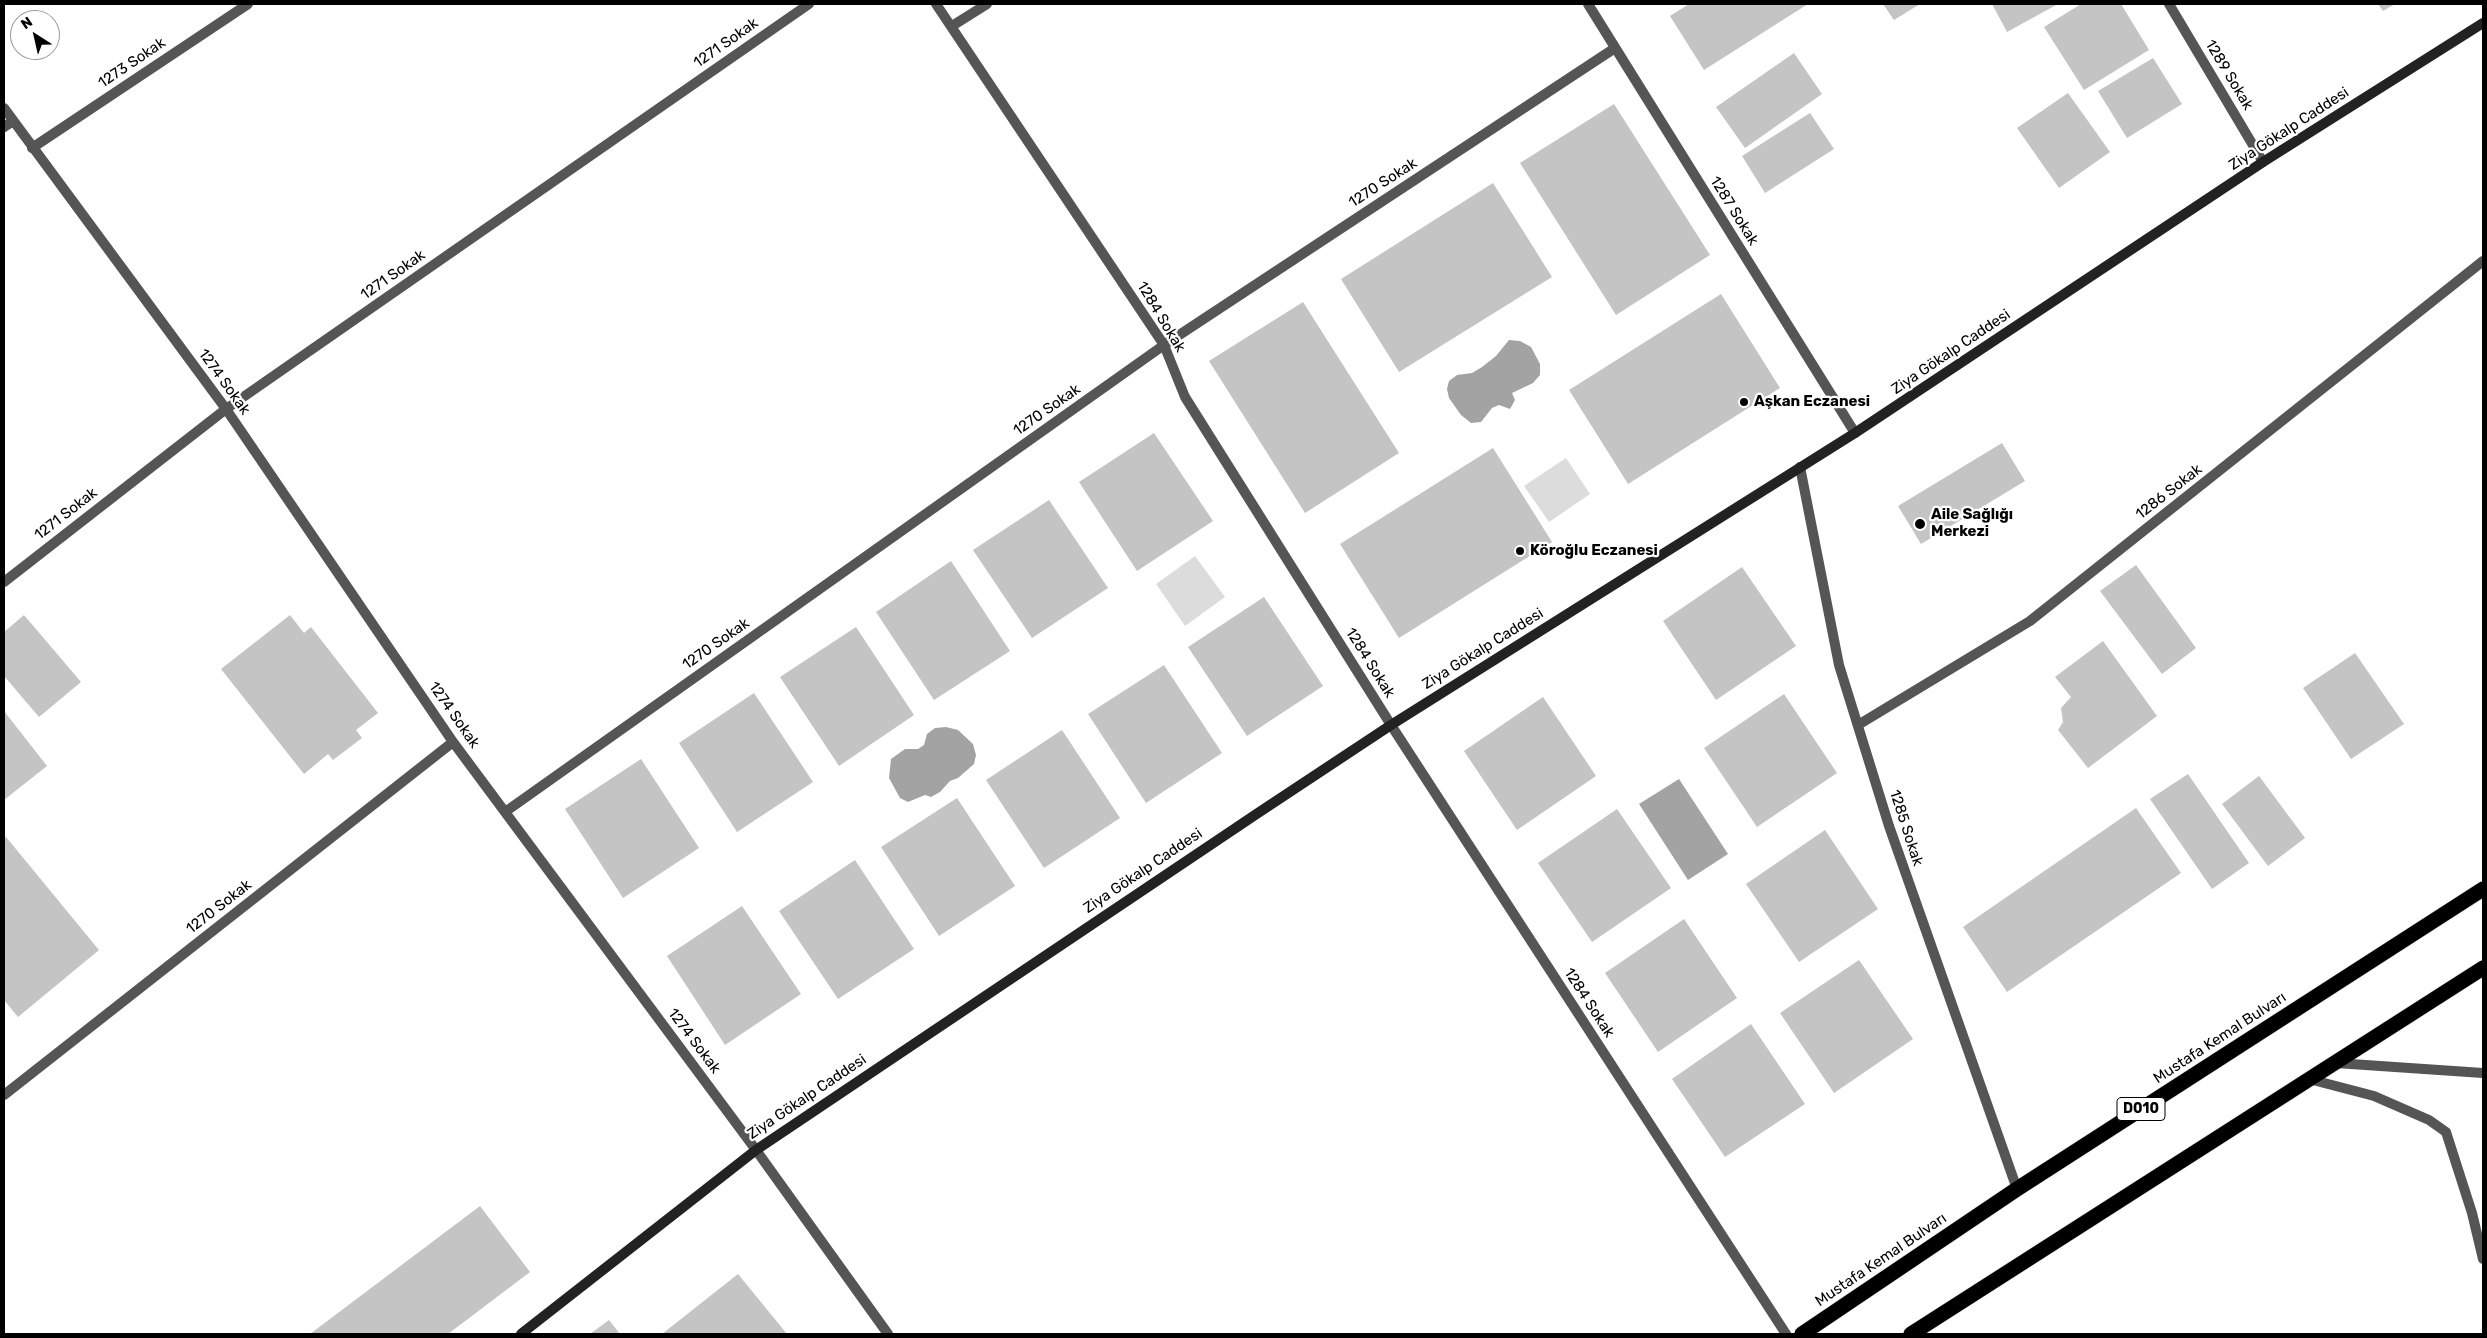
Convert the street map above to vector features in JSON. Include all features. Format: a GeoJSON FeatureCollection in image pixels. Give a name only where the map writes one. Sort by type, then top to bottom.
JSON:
{"type":"FeatureCollection","features":[{"type":"Feature","properties":{"kind":"highway","name":"Mustafa Kemal Bulvarı"},"geometry":{"type":"LineString","coordinates":[[1802,1334],[2016,1190],[2483,889]]}},
{"type":"Feature","properties":{"kind":"highway"},"geometry":{"type":"LineString","coordinates":[[1911,1334],[2483,968]]}},
{"type":"Feature","properties":{"kind":"street","name":"1273 Sokak"},"geometry":{"type":"LineString","coordinates":[[32,148],[248,4]]}},
{"type":"Feature","properties":{"kind":"street","name":"1271 Sokak"},"geometry":{"type":"LineString","coordinates":[[4,582],[226,409],[809,4]]}},
{"type":"Feature","properties":{"kind":"street","name":"1284 Sokak"},"geometry":{"type":"LineString","coordinates":[[936,4],[1164,345],[1185,397],[1392,725],[1786,1334]]}},
{"type":"Feature","properties":{"kind":"street"},"geometry":{"type":"LineString","coordinates":[[952,26],[987,4]]}},
{"type":"Feature","properties":{"kind":"street","name":"1287 Sokak"},"geometry":{"type":"LineString","coordinates":[[1588,4],[1855,433]]}},
{"type":"Feature","properties":{"kind":"street","name":"1289 Sokak"},"geometry":{"type":"LineString","coordinates":[[2169,4],[2263,162]]}},
{"type":"Feature","properties":{"kind":"street","name":"Ziya Gökalp Caddesi"},"geometry":{"type":"LineString","coordinates":[[521,1334],[756,1150],[1392,725],[1855,433],[2263,162],[2483,23]]}},
{"type":"Feature","properties":{"kind":"street","name":"1270 Sokak"},"geometry":{"type":"LineString","coordinates":[[505,812],[1164,345],[1615,48]]}},
{"type":"Feature","properties":{"kind":"street","name":"1274 Sokak"},"geometry":{"type":"LineString","coordinates":[[4,108],[226,409],[453,742],[756,1150],[888,1334]]}},
{"type":"Feature","properties":{"kind":"street"},"geometry":{"type":"LineString","coordinates":[[4,127],[13,121]]}},
{"type":"Feature","properties":{"kind":"street","name":"1286 Sokak"},"geometry":{"type":"LineString","coordinates":[[1858,725],[2030,621],[2483,261]]}},
{"type":"Feature","properties":{"kind":"street","name":"1285 Sokak"},"geometry":{"type":"LineString","coordinates":[[1800,468],[1839,665],[1889,826],[2016,1190]]}},
{"type":"Feature","properties":{"kind":"street","name":"1270 Sokak"},"geometry":{"type":"LineString","coordinates":[[4,1095],[453,742]]}},
{"type":"Feature","properties":{"kind":"street"},"geometry":{"type":"LineString","coordinates":[[2335,1063],[2483,1073]]}},
{"type":"Feature","properties":{"kind":"street"},"geometry":{"type":"LineString","coordinates":[[2309,1079],[2374,1096],[2429,1120],[2446,1132],[2472,1212],[2483,1259]]}},
{"type":"Feature","properties":{"kind":"shaded area"},"geometry":{"type":"Polygon","coordinates":[[[1509,340],[1520,341],[1531,347],[1540,364],[1540,375],[1533,383],[1512,393],[1515,400],[1510,409],[1499,405],[1492,408],[1481,422],[1471,423],[1461,415],[1449,398],[1447,389],[1449,381],[1457,375],[1472,373],[1482,367],[1496,356],[1509,340]]]}},
{"type":"Feature","properties":{"kind":"shaded area"},"geometry":{"type":"Polygon","coordinates":[[[1566,458],[1590,494],[1549,522],[1524,486],[1566,458]]]}},
{"type":"Feature","properties":{"kind":"shaded area"},"geometry":{"type":"Polygon","coordinates":[[[1195,556],[1225,597],[1185,626],[1156,584],[1195,556]]]}},
{"type":"Feature","properties":{"kind":"shaded area"},"geometry":{"type":"Polygon","coordinates":[[[946,727],[958,730],[973,744],[976,755],[974,764],[958,778],[950,781],[940,792],[931,797],[925,795],[908,802],[900,798],[889,778],[891,759],[905,749],[918,749],[924,745],[927,734],[935,728],[946,727]]]}},
{"type":"Feature","properties":{"kind":"shaded area"},"geometry":{"type":"Polygon","coordinates":[[[1679,779],[1728,854],[1688,880],[1639,804],[1679,779]]]}},
{"type":"Feature","properties":{"kind":"building"},"geometry":{"type":"Polygon","coordinates":[[[1689,4],[1808,4],[1704,70],[1670,16],[1689,4]]]}},
{"type":"Feature","properties":{"kind":"building"},"geometry":{"type":"Polygon","coordinates":[[[1883,4],[1920,4],[1894,20],[1883,4]]]}},
{"type":"Feature","properties":{"kind":"building"},"geometry":{"type":"Polygon","coordinates":[[[1992,4],[2058,4],[2007,32],[1992,4]]]}},
{"type":"Feature","properties":{"kind":"building"},"geometry":{"type":"Polygon","coordinates":[[[2081,4],[2121,4],[2149,50],[2084,90],[2044,27],[2081,4]]]}},
{"type":"Feature","properties":{"kind":"building"},"geometry":{"type":"Polygon","coordinates":[[[2378,4],[2395,4],[2383,11],[2378,4]]]}},
{"type":"Feature","properties":{"kind":"building"},"geometry":{"type":"Polygon","coordinates":[[[1794,53],[1822,94],[1745,148],[1716,107],[1794,53]]]}},
{"type":"Feature","properties":{"kind":"building"},"geometry":{"type":"Polygon","coordinates":[[[2153,58],[2182,104],[2127,138],[2098,91],[2153,58]]]}},
{"type":"Feature","properties":{"kind":"building"},"geometry":{"type":"Polygon","coordinates":[[[2068,93],[2110,152],[2059,188],[2017,128],[2068,93]]]}},
{"type":"Feature","properties":{"kind":"building"},"geometry":{"type":"Polygon","coordinates":[[[1614,104],[1710,255],[1616,315],[1520,163],[1614,104]]]}},
{"type":"Feature","properties":{"kind":"building"},"geometry":{"type":"Polygon","coordinates":[[[1810,113],[1834,149],[1765,193],[1742,156],[1810,113]]]}},
{"type":"Feature","properties":{"kind":"building"},"geometry":{"type":"Polygon","coordinates":[[[1493,183],[1552,277],[1399,372],[1341,279],[1493,183]]]}},
{"type":"Feature","properties":{"kind":"building"},"geometry":{"type":"Polygon","coordinates":[[[1721,294],[1780,388],[1628,484],[1569,390],[1721,294]]]}},
{"type":"Feature","properties":{"kind":"building"},"geometry":{"type":"Polygon","coordinates":[[[1303,302],[1399,453],[1305,513],[1209,361],[1303,302]]]}},
{"type":"Feature","properties":{"kind":"building"},"geometry":{"type":"Polygon","coordinates":[[[1154,433],[1213,521],[1137,571],[1079,482],[1154,433]]]}},
{"type":"Feature","properties":{"kind":"building"},"geometry":{"type":"Polygon","coordinates":[[[2002,443],[2025,481],[1921,544],[1898,506],[2002,443]]]}},
{"type":"Feature","properties":{"kind":"building"},"geometry":{"type":"Polygon","coordinates":[[[1493,448],[1552,542],[1399,638],[1340,544],[1493,448]]]}},
{"type":"Feature","properties":{"kind":"building"},"geometry":{"type":"Polygon","coordinates":[[[1049,500],[1108,588],[1032,638],[973,550],[1049,500]]]}},
{"type":"Feature","properties":{"kind":"building"},"geometry":{"type":"Polygon","coordinates":[[[951,561],[1010,651],[934,700],[876,612],[951,561]]]}},
{"type":"Feature","properties":{"kind":"building"},"geometry":{"type":"Polygon","coordinates":[[[2136,565],[2196,648],[2162,674],[2100,591],[2136,565]]]}},
{"type":"Feature","properties":{"kind":"building"},"geometry":{"type":"Polygon","coordinates":[[[1742,567],[1796,646],[1716,700],[1663,621],[1742,567]]]}},
{"type":"Feature","properties":{"kind":"building"},"geometry":{"type":"Polygon","coordinates":[[[1264,597],[1323,686],[1247,736],[1188,647],[1264,597]]]}},
{"type":"Feature","properties":{"kind":"building"},"geometry":{"type":"Polygon","coordinates":[[[24,615],[81,682],[39,717],[4,676],[4,632],[24,615]]]}},
{"type":"Feature","properties":{"kind":"building"},"geometry":{"type":"Polygon","coordinates":[[[290,615],[304,633],[311,627],[378,713],[356,730],[362,738],[333,760],[328,754],[304,774],[221,669],[290,615]]]}},
{"type":"Feature","properties":{"kind":"building"},"geometry":{"type":"Polygon","coordinates":[[[856,627],[914,715],[839,766],[780,677],[856,627]]]}},
{"type":"Feature","properties":{"kind":"building"},"geometry":{"type":"Polygon","coordinates":[[[2103,641],[2157,716],[2088,768],[2058,730],[2063,722],[2061,708],[2071,697],[2055,677],[2103,641]]]}},
{"type":"Feature","properties":{"kind":"building"},"geometry":{"type":"Polygon","coordinates":[[[2355,653],[2404,724],[2351,759],[2303,688],[2355,653]]]}},
{"type":"Feature","properties":{"kind":"building"},"geometry":{"type":"Polygon","coordinates":[[[1164,665],[1222,753],[1146,803],[1088,714],[1164,665]]]}},
{"type":"Feature","properties":{"kind":"building"},"geometry":{"type":"Polygon","coordinates":[[[754,693],[813,782],[737,832],[679,743],[754,693]]]}},
{"type":"Feature","properties":{"kind":"building"},"geometry":{"type":"Polygon","coordinates":[[[1784,694],[1837,773],[1757,827],[1704,748],[1784,694]]]}},
{"type":"Feature","properties":{"kind":"building"},"geometry":{"type":"Polygon","coordinates":[[[1543,697],[1596,776],[1517,830],[1464,751],[1543,697]]]}},
{"type":"Feature","properties":{"kind":"building"},"geometry":{"type":"Polygon","coordinates":[[[4,711],[47,766],[4,800],[4,711]]]}},
{"type":"Feature","properties":{"kind":"building"},"geometry":{"type":"Polygon","coordinates":[[[1062,730],[1120,818],[1044,868],[986,780],[1062,730]]]}},
{"type":"Feature","properties":{"kind":"building"},"geometry":{"type":"Polygon","coordinates":[[[641,759],[699,848],[623,898],[565,809],[641,759]]]}},
{"type":"Feature","properties":{"kind":"building"},"geometry":{"type":"Polygon","coordinates":[[[2188,774],[2249,863],[2212,889],[2150,799],[2188,774]]]}},
{"type":"Feature","properties":{"kind":"building"},"geometry":{"type":"Polygon","coordinates":[[[2259,776],[2305,838],[2268,866],[2222,804],[2259,776]]]}},
{"type":"Feature","properties":{"kind":"building"},"geometry":{"type":"Polygon","coordinates":[[[957,798],[1015,886],[939,936],[881,847],[957,798]]]}},
{"type":"Feature","properties":{"kind":"building"},"geometry":{"type":"Polygon","coordinates":[[[2136,808],[2181,873],[2007,992],[1963,927],[2136,808]]]}},
{"type":"Feature","properties":{"kind":"building"},"geometry":{"type":"Polygon","coordinates":[[[1617,809],[1671,888],[1592,942],[1538,863],[1617,809]]]}},
{"type":"Feature","properties":{"kind":"building"},"geometry":{"type":"Polygon","coordinates":[[[1825,830],[1878,909],[1799,962],[1746,884],[1825,830]]]}},
{"type":"Feature","properties":{"kind":"building"},"geometry":{"type":"Polygon","coordinates":[[[6,837],[99,950],[18,1017],[4,1000],[4,839],[6,837]]]}},
{"type":"Feature","properties":{"kind":"building"},"geometry":{"type":"Polygon","coordinates":[[[855,860],[914,949],[838,999],[779,911],[855,860]]]}},
{"type":"Feature","properties":{"kind":"building"},"geometry":{"type":"Polygon","coordinates":[[[742,906],[801,994],[725,1045],[667,956],[742,906]]]}},
{"type":"Feature","properties":{"kind":"building"},"geometry":{"type":"Polygon","coordinates":[[[1684,919],[1737,998],[1658,1052],[1605,973],[1684,919]]]}},
{"type":"Feature","properties":{"kind":"building"},"geometry":{"type":"Polygon","coordinates":[[[1859,960],[1913,1039],[1834,1093],[1780,1013],[1859,960]]]}},
{"type":"Feature","properties":{"kind":"building"},"geometry":{"type":"Polygon","coordinates":[[[1751,1024],[1805,1104],[1725,1157],[1672,1079],[1751,1024]]]}},
{"type":"Feature","properties":{"kind":"building"},"geometry":{"type":"Polygon","coordinates":[[[480,1206],[530,1272],[448,1334],[310,1334],[480,1206]]]}},
{"type":"Feature","properties":{"kind":"building"},"geometry":{"type":"Polygon","coordinates":[[[738,1274],[787,1334],[662,1334],[738,1274]]]}},
{"type":"Feature","properties":{"kind":"building"},"geometry":{"type":"Polygon","coordinates":[[[609,1320],[620,1334],[590,1334],[609,1320]]]}},
{"type":"Feature","properties":{"kind":"place","name":"Aşkan Eczanesi"},"geometry":{"type":"Point","coordinates":[1744,402]}},
{"type":"Feature","properties":{"kind":"place","name":"Aile Sağlığı Merkezi"},"geometry":{"type":"Point","coordinates":[1920,524]}},
{"type":"Feature","properties":{"kind":"place","name":"Köroğlu Eczanesi"},"geometry":{"type":"Point","coordinates":[1520,551]}}]}
